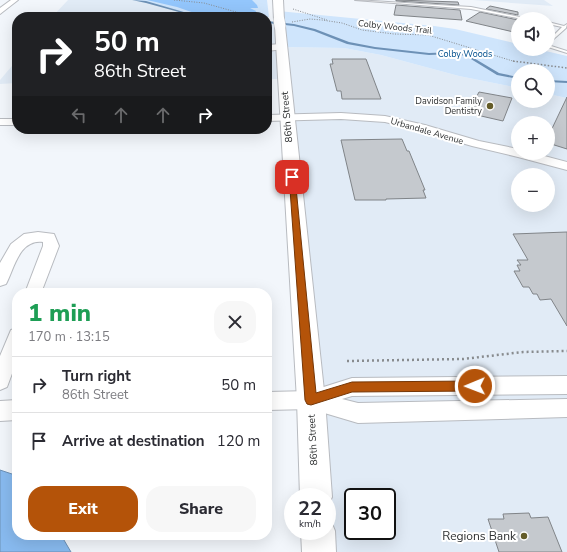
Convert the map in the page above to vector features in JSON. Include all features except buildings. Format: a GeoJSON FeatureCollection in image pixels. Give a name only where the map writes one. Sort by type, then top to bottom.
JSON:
{"type":"FeatureCollection","features":[{"type":"Feature","properties":{"kind":"main road","name":"86th Street"},"geometry":{"type":"LineString","coordinates":[[278,0],[282,23],[274,47],[287,118],[311,400],[316,488]]}},
{"type":"Feature","properties":{"kind":"main road"},"geometry":{"type":"LineString","coordinates":[[318,540],[319,552]]}},
{"type":"Feature","properties":{"kind":"street"},"geometry":{"type":"LineString","coordinates":[[0,12],[15,0]]}},
{"type":"Feature","properties":{"kind":"street","name":"Urbandale Avenue"},"geometry":{"type":"LineString","coordinates":[[272,118],[341,116],[385,119],[421,127],[476,144],[511,152]]}},
{"type":"Feature","properties":{"kind":"street"},"geometry":{"type":"LineString","coordinates":[[0,122],[12,122]]}},
{"type":"Feature","properties":{"kind":"street","name":"Urbandale Avenue"},"geometry":{"type":"LineString","coordinates":[[544,160],[567,166]]}},
{"type":"Feature","properties":{"kind":"street"},"geometry":{"type":"LineString","coordinates":[[0,280],[16,246],[32,237],[38,236],[49,238],[51,246],[35,288]]}},
{"type":"Feature","properties":{"kind":"street"},"geometry":{"type":"LineString","coordinates":[[0,381],[12,349]]}},
{"type":"Feature","properties":{"kind":"street"},"geometry":{"type":"LineString","coordinates":[[272,401],[311,400],[352,387],[567,385]]}},
{"type":"Feature","properties":{"kind":"street"},"geometry":{"type":"LineString","coordinates":[[311,400],[358,413],[567,408]]}},
{"type":"Feature","properties":{"kind":"street"},"geometry":{"type":"LineString","coordinates":[[0,411],[12,410]]}},
{"type":"Feature","properties":{"kind":"lane"},"geometry":{"type":"LineString","coordinates":[[357,0],[470,8],[511,16]]}},
{"type":"Feature","properties":{"kind":"lane"},"geometry":{"type":"LineString","coordinates":[[555,24],[566,26]]}},
{"type":"Feature","properties":{"kind":"lane"},"geometry":{"type":"LineString","coordinates":[[555,37],[566,26]]}},
{"type":"Feature","properties":{"kind":"lane"},"geometry":{"type":"LineString","coordinates":[[555,47],[567,52]]}},
{"type":"Feature","properties":{"kind":"path"},"geometry":{"type":"LineString","coordinates":[[174,0],[208,4],[236,12]]}},
{"type":"Feature","properties":{"kind":"path"},"geometry":{"type":"LineString","coordinates":[[186,1],[191,0]]}},
{"type":"Feature","properties":{"kind":"path"},"geometry":{"type":"LineString","coordinates":[[293,9],[328,21]]}},
{"type":"Feature","properties":{"kind":"path","name":"Colby Woods Trail"},"geometry":{"type":"LineString","coordinates":[[282,23],[310,19],[328,21],[374,32],[428,35],[520,63],[567,68]]}},
{"type":"Feature","properties":{"kind":"path"},"geometry":{"type":"LineString","coordinates":[[347,361],[463,359],[523,352],[567,351]]}},
{"type":"Feature","properties":{"kind":"shaded area"},"geometry":{"type":"Polygon","coordinates":[[[68,0],[133,0],[182,12],[57,12],[68,0]]]}},
{"type":"Feature","properties":{"kind":"shaded area"},"geometry":{"type":"Polygon","coordinates":[[[147,0],[252,0],[258,8],[250,8],[256,12],[192,12],[147,0]]]}},
{"type":"Feature","properties":{"kind":"shaded area"},"geometry":{"type":"Polygon","coordinates":[[[473,0],[544,0],[553,6],[473,0]]]}},
{"type":"Feature","properties":{"kind":"shaded area"},"geometry":{"type":"Polygon","coordinates":[[[272,23],[280,24],[281,47],[344,48],[381,55],[459,76],[511,87],[511,108],[555,108],[555,95],[567,98],[567,552],[324,552],[326,540],[336,540],[336,488],[326,488],[284,79],[272,79],[272,23]]]}},
{"type":"Feature","properties":{"kind":"shaded area"},"geometry":{"type":"Polygon","coordinates":[[[12,66],[12,83],[0,84],[0,80],[12,66]]]}},
{"type":"Feature","properties":{"kind":"shaded area"},"geometry":{"type":"Polygon","coordinates":[[[0,470],[12,474],[12,540],[64,540],[71,552],[0,552],[0,470]]]}},
{"type":"Feature","properties":{"kind":"green space"},"geometry":{"type":"Polygon","coordinates":[[[133,0],[267,0],[268,12],[182,12],[133,0]]]}},
{"type":"Feature","properties":{"kind":"green space","name":"Colby Woods"},"geometry":{"type":"Polygon","coordinates":[[[278,11],[455,29],[511,42],[511,56],[555,56],[555,53],[567,56],[567,98],[555,95],[555,64],[511,64],[511,87],[459,76],[381,55],[344,48],[281,47],[278,11]]]}},
{"type":"Feature","properties":{"kind":"waterway"},"geometry":{"type":"LineString","coordinates":[[133,0],[182,12]]}},
{"type":"Feature","properties":{"kind":"waterway"},"geometry":{"type":"LineString","coordinates":[[272,23],[294,25],[315,30],[348,43],[375,48],[429,54],[455,53],[467,55],[498,74],[511,77]]}},
{"type":"Feature","properties":{"kind":"waterway"},"geometry":{"type":"LineString","coordinates":[[555,81],[567,82]]}},
{"type":"Feature","properties":{"kind":"place","name":"Davidson Family Dentistry"},"geometry":{"type":"Point","coordinates":[490,106]}},
{"type":"Feature","properties":{"kind":"place","name":"Regions Bank"},"geometry":{"type":"Point","coordinates":[524,536]}},
{"type":"Feature","properties":{"kind":"route"},"geometry":{"type":"LineString","coordinates":[[292,177],[311,400],[352,387],[475,386]]}}]}
